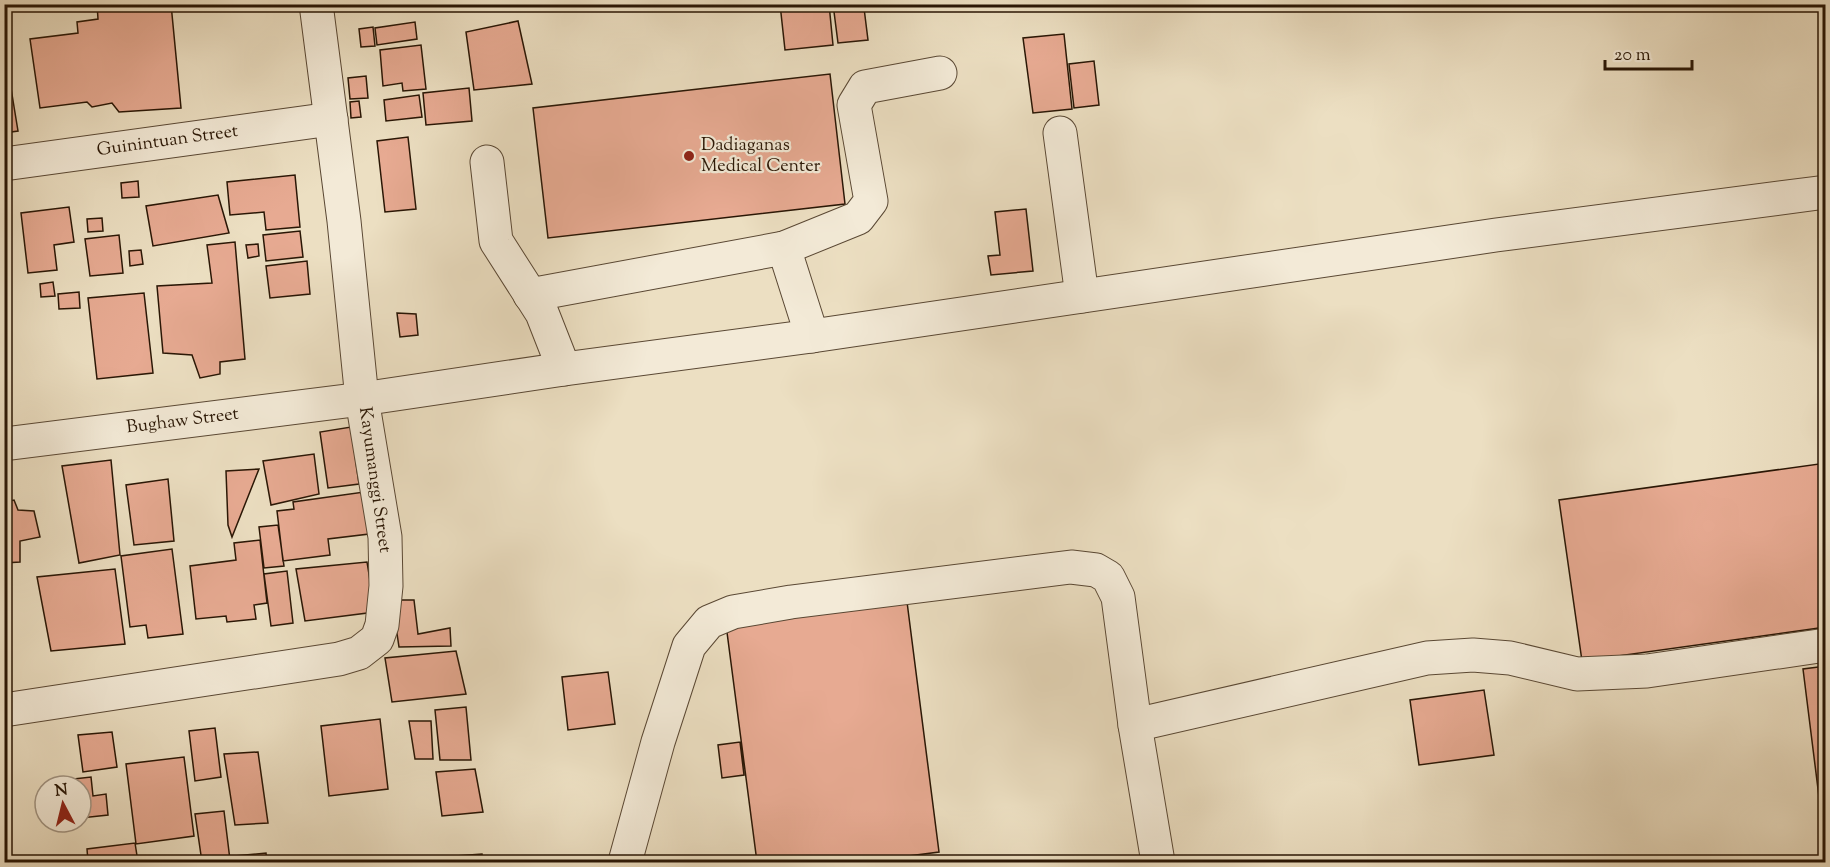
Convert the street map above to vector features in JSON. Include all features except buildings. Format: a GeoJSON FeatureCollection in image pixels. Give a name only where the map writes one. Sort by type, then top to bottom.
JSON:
{"type":"FeatureCollection","features":[{"type":"Feature","properties":{"kind":"street","name":"Kayumanggi Street"},"geometry":{"type":"LineString","coordinates":[[4,710],[339,659],[359,653],[377,639],[382,625],[386,586],[385,537],[362,399],[344,221],[316,4]]}},
{"type":"Feature","properties":{"kind":"street"},"geometry":{"type":"LineString","coordinates":[[530,295],[784,248],[858,218],[871,201],[854,105],[865,87],[940,73]]}},
{"type":"Feature","properties":{"kind":"street","name":"Guinintuan Street"},"geometry":{"type":"LineString","coordinates":[[4,164],[331,119]]}},
{"type":"Feature","properties":{"kind":"street"},"geometry":{"type":"LineString","coordinates":[[1060,133],[1082,296]]}},
{"type":"Feature","properties":{"kind":"street"},"geometry":{"type":"LineString","coordinates":[[487,162],[496,241],[542,313],[564,369]]}},
{"type":"Feature","properties":{"kind":"street","name":"Bughaw Street"},"geometry":{"type":"LineString","coordinates":[[4,444],[362,399],[812,336],[1496,235],[1826,192]]}},
{"type":"Feature","properties":{"kind":"street"},"geometry":{"type":"LineString","coordinates":[[784,248],[812,336]]}},
{"type":"Feature","properties":{"kind":"street"},"geometry":{"type":"LineString","coordinates":[[625,862],[658,742],[689,646],[709,622],[733,612],[847,595],[1071,567],[1095,570],[1108,577],[1118,597],[1135,725],[1158,862]]}},
{"type":"Feature","properties":{"kind":"street"},"geometry":{"type":"LineString","coordinates":[[1135,725],[1427,658],[1473,655],[1522,660],[1577,674],[1647,671],[1826,645]]}},
{"type":"Feature","properties":{"kind":"place","name":"Dadiaganas Medical Center"},"geometry":{"type":"Point","coordinates":[689,156]}}]}
